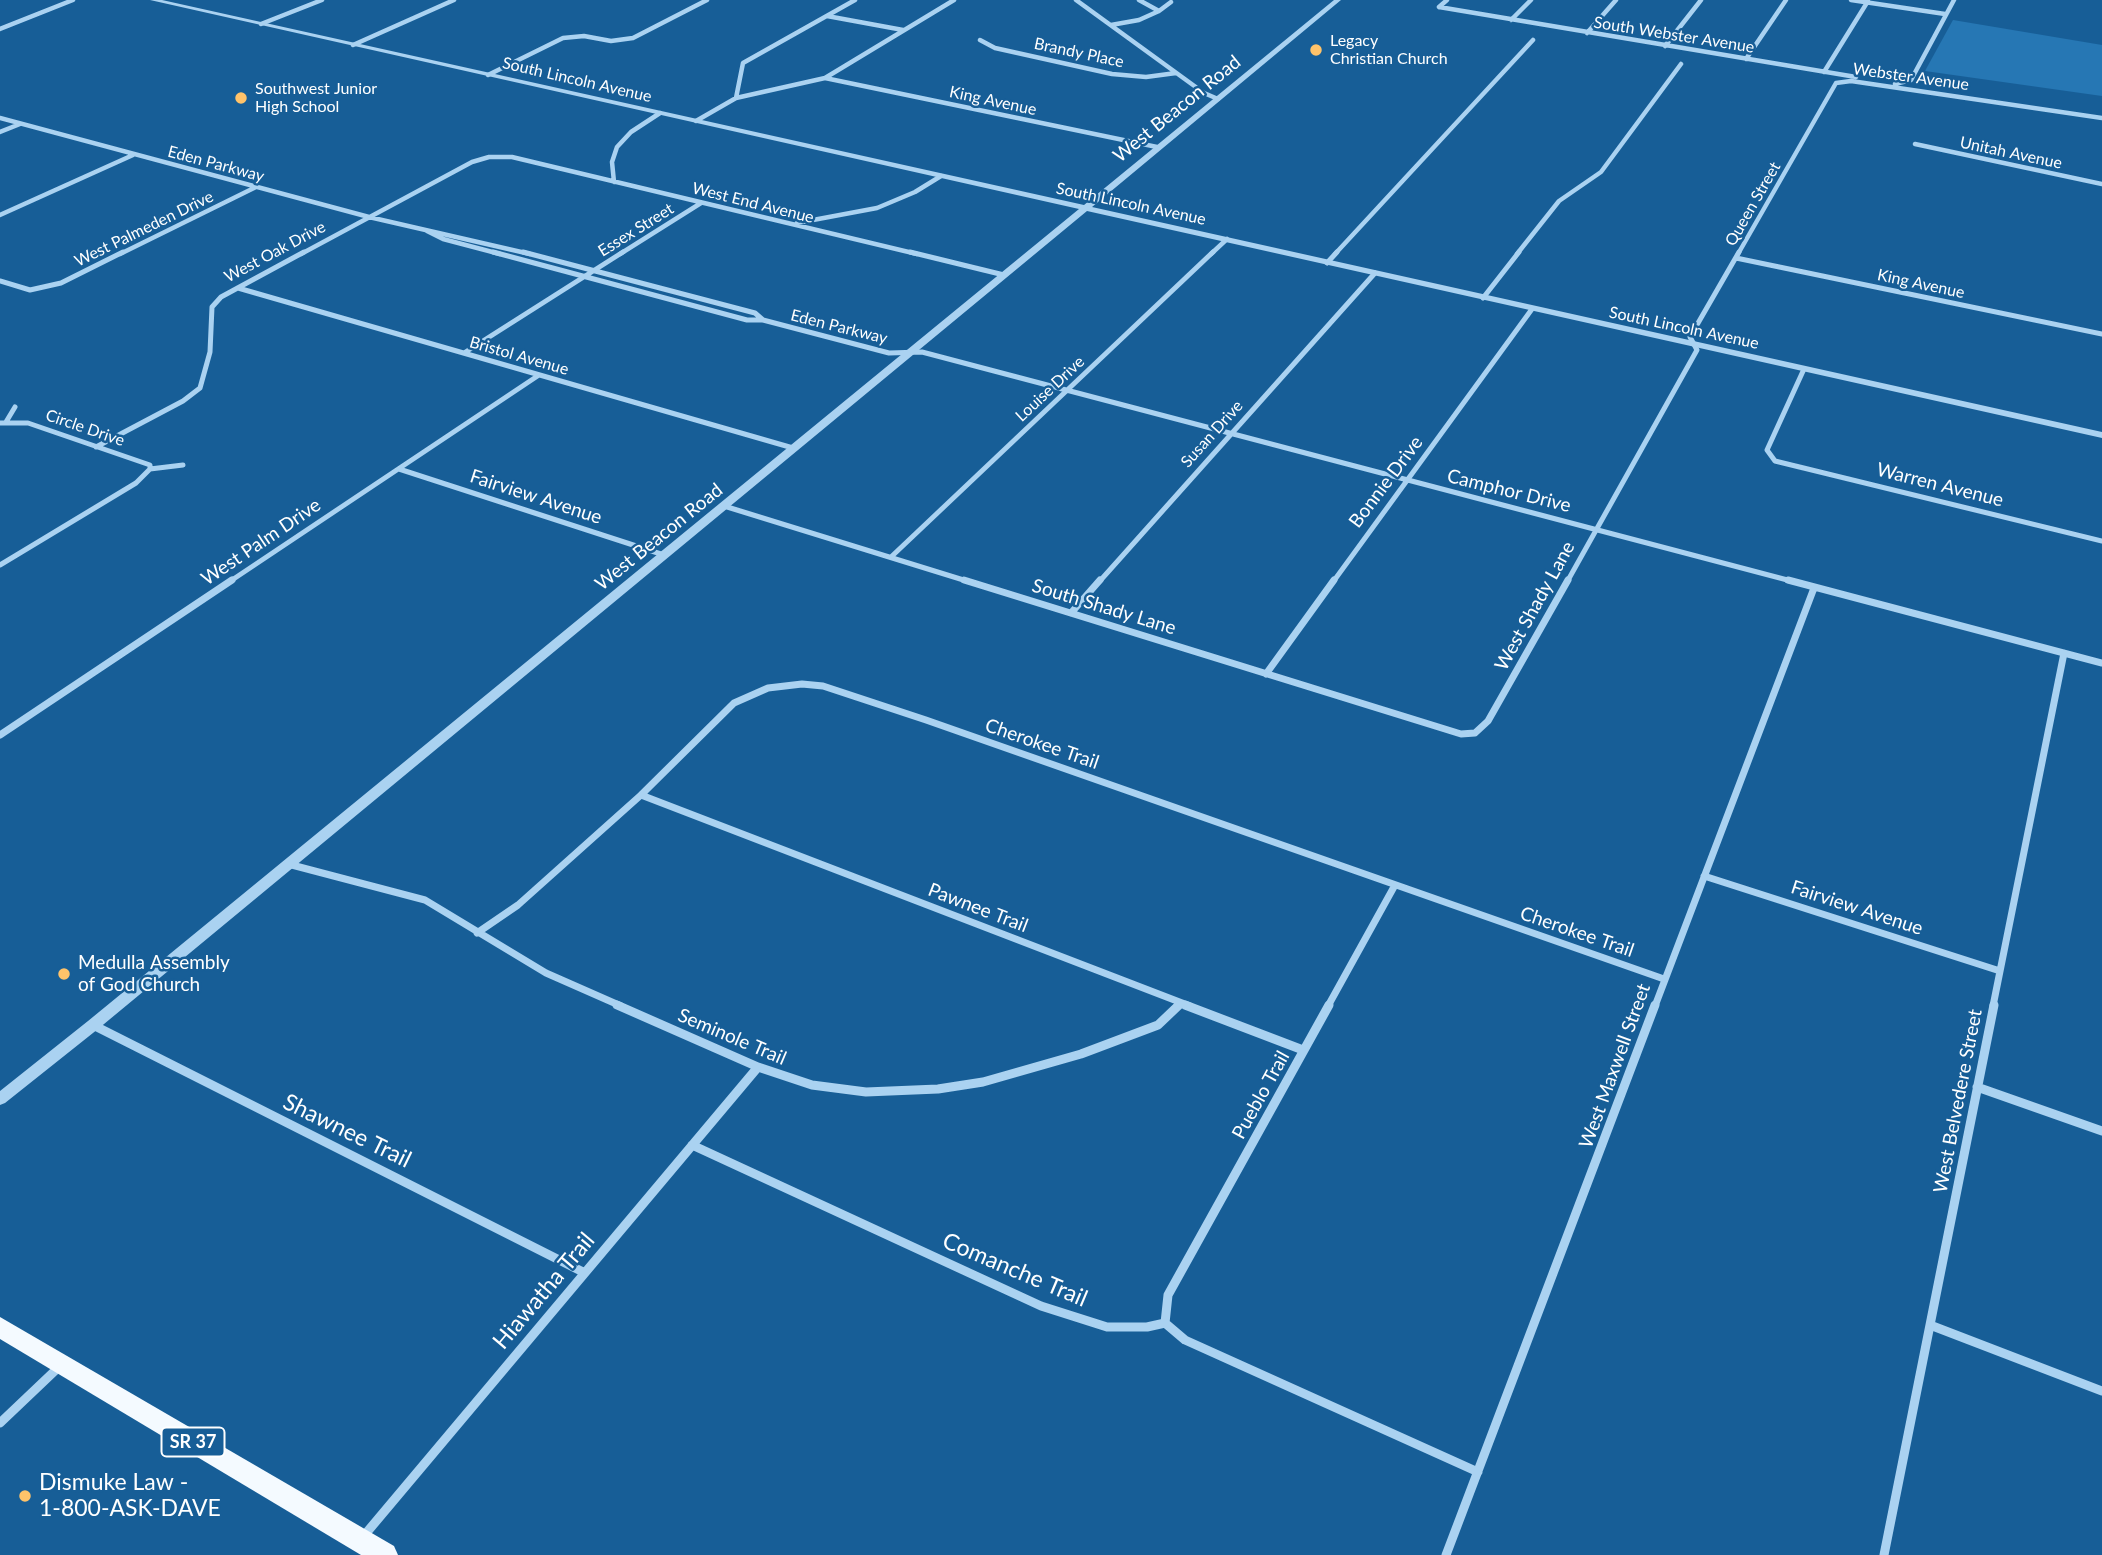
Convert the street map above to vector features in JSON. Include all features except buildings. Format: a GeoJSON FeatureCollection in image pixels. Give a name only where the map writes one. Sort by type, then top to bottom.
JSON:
{"type":"FeatureCollection","features":[{"type":"Feature","properties":{"kind":"main road","name":"SR 37"},"geometry":{"type":"LineString","coordinates":[[0,1327],[386,1555]]}},
{"type":"Feature","properties":{"kind":"street"},"geometry":{"type":"LineString","coordinates":[[0,29],[73,0]]}},
{"type":"Feature","properties":{"kind":"street","name":"South Lincoln Avenue"},"geometry":{"type":"LineString","coordinates":[[154,0],[2102,435]]}},
{"type":"Feature","properties":{"kind":"street"},"geometry":{"type":"LineString","coordinates":[[261,24],[322,0]]}},
{"type":"Feature","properties":{"kind":"street"},"geometry":{"type":"LineString","coordinates":[[353,45],[454,0]]}},
{"type":"Feature","properties":{"kind":"street"},"geometry":{"type":"LineString","coordinates":[[488,75],[563,38],[584,36],[611,41],[633,38],[707,0]]}},
{"type":"Feature","properties":{"kind":"street"},"geometry":{"type":"LineString","coordinates":[[736,98],[743,63],[855,0]]}},
{"type":"Feature","properties":{"kind":"street"},"geometry":{"type":"LineString","coordinates":[[695,121],[736,98],[825,78],[954,0]]}},
{"type":"Feature","properties":{"kind":"street"},"geometry":{"type":"LineString","coordinates":[[1076,0],[1204,93],[1219,99]]}},
{"type":"Feature","properties":{"kind":"street"},"geometry":{"type":"LineString","coordinates":[[1139,0],[1159,11]]}},
{"type":"Feature","properties":{"kind":"street","name":"West Beacon Road"},"geometry":{"type":"LineString","coordinates":[[0,1098],[93,1025],[1338,0]]}},
{"type":"Feature","properties":{"kind":"street","name":"South Webster Avenue"},"geometry":{"type":"LineString","coordinates":[[1447,0],[1439,7],[1824,72],[1905,83],[1912,80],[1945,14]]}},
{"type":"Feature","properties":{"kind":"street"},"geometry":{"type":"LineString","coordinates":[[1511,20],[1531,0]]}},
{"type":"Feature","properties":{"kind":"street"},"geometry":{"type":"LineString","coordinates":[[1587,33],[1616,0]]}},
{"type":"Feature","properties":{"kind":"street"},"geometry":{"type":"LineString","coordinates":[[1665,46],[1701,0]]}},
{"type":"Feature","properties":{"kind":"street"},"geometry":{"type":"LineString","coordinates":[[1746,59],[1786,0]]}},
{"type":"Feature","properties":{"kind":"street"},"geometry":{"type":"LineString","coordinates":[[1851,0],[1945,14],[1954,0]]}},
{"type":"Feature","properties":{"kind":"street"},"geometry":{"type":"LineString","coordinates":[[1824,72],[1868,1]]}},
{"type":"Feature","properties":{"kind":"street"},"geometry":{"type":"LineString","coordinates":[[1111,25],[1139,20],[1171,2]]}},
{"type":"Feature","properties":{"kind":"street"},"geometry":{"type":"LineString","coordinates":[[827,16],[904,31]]}},
{"type":"Feature","properties":{"kind":"street","name":"Brandy Place"},"geometry":{"type":"LineString","coordinates":[[980,40],[995,48],[1112,74],[1146,77],[1176,73]]}},
{"type":"Feature","properties":{"kind":"street"},"geometry":{"type":"LineString","coordinates":[[1327,263],[1533,40]]}},
{"type":"Feature","properties":{"kind":"street"},"geometry":{"type":"LineString","coordinates":[[1483,298],[1559,201],[1601,172],[1681,64]]}},
{"type":"Feature","properties":{"kind":"street","name":"King Avenue"},"geometry":{"type":"LineString","coordinates":[[825,78],[1157,147]]}},
{"type":"Feature","properties":{"kind":"street","name":"Webster Avenue"},"geometry":{"type":"LineString","coordinates":[[1842,81],[2102,118]]}},
{"type":"Feature","properties":{"kind":"street","name":"Queen Street"},"geometry":{"type":"LineString","coordinates":[[1692,344],[1690,337],[1836,83],[1842,81]]}},
{"type":"Feature","properties":{"kind":"street"},"geometry":{"type":"LineString","coordinates":[[614,181],[612,162],[617,146],[631,132],[660,113]]}},
{"type":"Feature","properties":{"kind":"street","name":"Eden Parkway"},"geometry":{"type":"LineString","coordinates":[[0,118],[369,217],[427,231],[453,234],[755,313],[763,320]]}},
{"type":"Feature","properties":{"kind":"street"},"geometry":{"type":"LineString","coordinates":[[0,132],[20,124]]}},
{"type":"Feature","properties":{"kind":"street","name":"Unitah Avenue"},"geometry":{"type":"LineString","coordinates":[[1915,144],[2102,184]]}},
{"type":"Feature","properties":{"kind":"street"},"geometry":{"type":"LineString","coordinates":[[0,215],[135,154]]}},
{"type":"Feature","properties":{"kind":"street","name":"West End Avenue"},"geometry":{"type":"LineString","coordinates":[[497,156],[614,181],[1004,275]]}},
{"type":"Feature","properties":{"kind":"street","name":"West Oak Drive"},"geometry":{"type":"LineString","coordinates":[[96,447],[183,401],[200,387],[210,352],[212,307],[221,297],[472,162],[497,156]]}},
{"type":"Feature","properties":{"kind":"street"},"geometry":{"type":"LineString","coordinates":[[790,224],[847,216],[877,208],[915,192],[941,176]]}},
{"type":"Feature","properties":{"kind":"street","name":"West Palmeden Drive"},"geometry":{"type":"LineString","coordinates":[[0,281],[30,290],[61,284],[257,187]]}},
{"type":"Feature","properties":{"kind":"street","name":"Essex Street"},"geometry":{"type":"LineString","coordinates":[[584,277],[701,203]]}},
{"type":"Feature","properties":{"kind":"street","name":"Eden Parkway"},"geometry":{"type":"LineString","coordinates":[[427,231],[443,239],[747,320],[763,320],[889,353],[909,353]]}},
{"type":"Feature","properties":{"kind":"street","name":"Louise Drive"},"geometry":{"type":"LineString","coordinates":[[891,557],[1227,239]]}},
{"type":"Feature","properties":{"kind":"street","name":"King Avenue"},"geometry":{"type":"LineString","coordinates":[[1736,258],[2102,334]]}},
{"type":"Feature","properties":{"kind":"street","name":"Susan Drive"},"geometry":{"type":"LineString","coordinates":[[1071,613],[1375,273]]}},
{"type":"Feature","properties":{"kind":"street"},"geometry":{"type":"LineString","coordinates":[[464,353],[584,277]]}},
{"type":"Feature","properties":{"kind":"street","name":"Bristol Avenue"},"geometry":{"type":"LineString","coordinates":[[238,288],[793,448]]}},
{"type":"Feature","properties":{"kind":"street","name":"Bonnie Drive"},"geometry":{"type":"LineString","coordinates":[[1266,674],[1532,309]]}},
{"type":"Feature","properties":{"kind":"street","name":"West Shady Lane"},"geometry":{"type":"LineString","coordinates":[[1475,733],[1484,728],[1493,713],[1697,350],[1692,344]]}},
{"type":"Feature","properties":{"kind":"street","name":"Camphor Drive"},"geometry":{"type":"LineString","coordinates":[[909,353],[922,352],[2102,663]]}},
{"type":"Feature","properties":{"kind":"street","name":"Warren Avenue"},"geometry":{"type":"LineString","coordinates":[[1804,369],[1768,450],[1771,458],[2102,541]]}},
{"type":"Feature","properties":{"kind":"street","name":"West Palm Drive"},"geometry":{"type":"LineString","coordinates":[[0,736],[539,375]]}},
{"type":"Feature","properties":{"kind":"street"},"geometry":{"type":"LineString","coordinates":[[3,423],[15,407]]}},
{"type":"Feature","properties":{"kind":"street","name":"Circle Drive"},"geometry":{"type":"LineString","coordinates":[[3,423],[28,423],[150,465],[150,469]]}},
{"type":"Feature","properties":{"kind":"street"},"geometry":{"type":"LineString","coordinates":[[0,565],[136,483],[150,469],[183,465]]}},
{"type":"Feature","properties":{"kind":"street","name":"Fairview Avenue"},"geometry":{"type":"LineString","coordinates":[[399,469],[664,555]]}},
{"type":"Feature","properties":{"kind":"street","name":"South Shady Lane"},"geometry":{"type":"LineString","coordinates":[[724,506],[1461,734],[1475,733]]}},
{"type":"Feature","properties":{"kind":"street","name":"West Maxwell Street"},"geometry":{"type":"LineString","coordinates":[[1446,1555],[1814,588]]}},
{"type":"Feature","properties":{"kind":"street","name":"West Belvedere Street"},"geometry":{"type":"LineString","coordinates":[[1884,1555],[2064,653]]}},
{"type":"Feature","properties":{"kind":"street","name":"Cherokee Trail"},"geometry":{"type":"LineString","coordinates":[[477,933],[518,905],[743,698],[768,688],[791,684],[822,686],[1664,979]]}},
{"type":"Feature","properties":{"kind":"street","name":"Pawnee Trail"},"geometry":{"type":"LineString","coordinates":[[640,795],[1303,1050]]}},
{"type":"Feature","properties":{"kind":"street","name":"Seminole Trail"},"geometry":{"type":"LineString","coordinates":[[288,864],[318,874],[400,891],[448,913],[477,933],[565,982],[758,1067],[812,1085],[846,1090],[949,1088],[982,1082],[1081,1054],[1158,1025],[1180,1004]]}},
{"type":"Feature","properties":{"kind":"street","name":"Fairview Avenue"},"geometry":{"type":"LineString","coordinates":[[1704,876],[2000,971]]}},
{"type":"Feature","properties":{"kind":"street","name":"Pueblo Trail"},"geometry":{"type":"LineString","coordinates":[[1165,1323],[1168,1295],[1395,885]]}},
{"type":"Feature","properties":{"kind":"street","name":"Shawnee Trail"},"geometry":{"type":"LineString","coordinates":[[93,1025],[583,1272]]}},
{"type":"Feature","properties":{"kind":"street","name":"Hiawatha Trail"},"geometry":{"type":"LineString","coordinates":[[361,1541],[583,1272],[758,1067]]}},
{"type":"Feature","properties":{"kind":"street"},"geometry":{"type":"LineString","coordinates":[[1977,1087],[2102,1131]]}},
{"type":"Feature","properties":{"kind":"street","name":"Comanche Trail"},"geometry":{"type":"LineString","coordinates":[[692,1145],[1041,1306],[1107,1326],[1147,1327],[1165,1323]]}},
{"type":"Feature","properties":{"kind":"street"},"geometry":{"type":"LineString","coordinates":[[1165,1323],[1185,1340],[1478,1472]]}},
{"type":"Feature","properties":{"kind":"street"},"geometry":{"type":"LineString","coordinates":[[1930,1325],[2102,1391]]}},
{"type":"Feature","properties":{"kind":"street"},"geometry":{"type":"LineString","coordinates":[[0,1423],[61,1364]]}},
{"type":"Feature","properties":{"kind":"shaded area"},"geometry":{"type":"Polygon","coordinates":[[[1953,20],[2102,45],[2102,96],[1925,71],[1953,20]]]}},
{"type":"Feature","properties":{"kind":"place","name":"Legacy Christian Church"},"geometry":{"type":"Point","coordinates":[1316,50]}},
{"type":"Feature","properties":{"kind":"place","name":"Southwest Junior High School"},"geometry":{"type":"Point","coordinates":[241,98]}},
{"type":"Feature","properties":{"kind":"place","name":"Medulla Assembly of God Church"},"geometry":{"type":"Point","coordinates":[64,974]}},
{"type":"Feature","properties":{"kind":"place","name":"Dismuke Law - 1-800-ASK-DAVE"},"geometry":{"type":"Point","coordinates":[25,1496]}}]}
